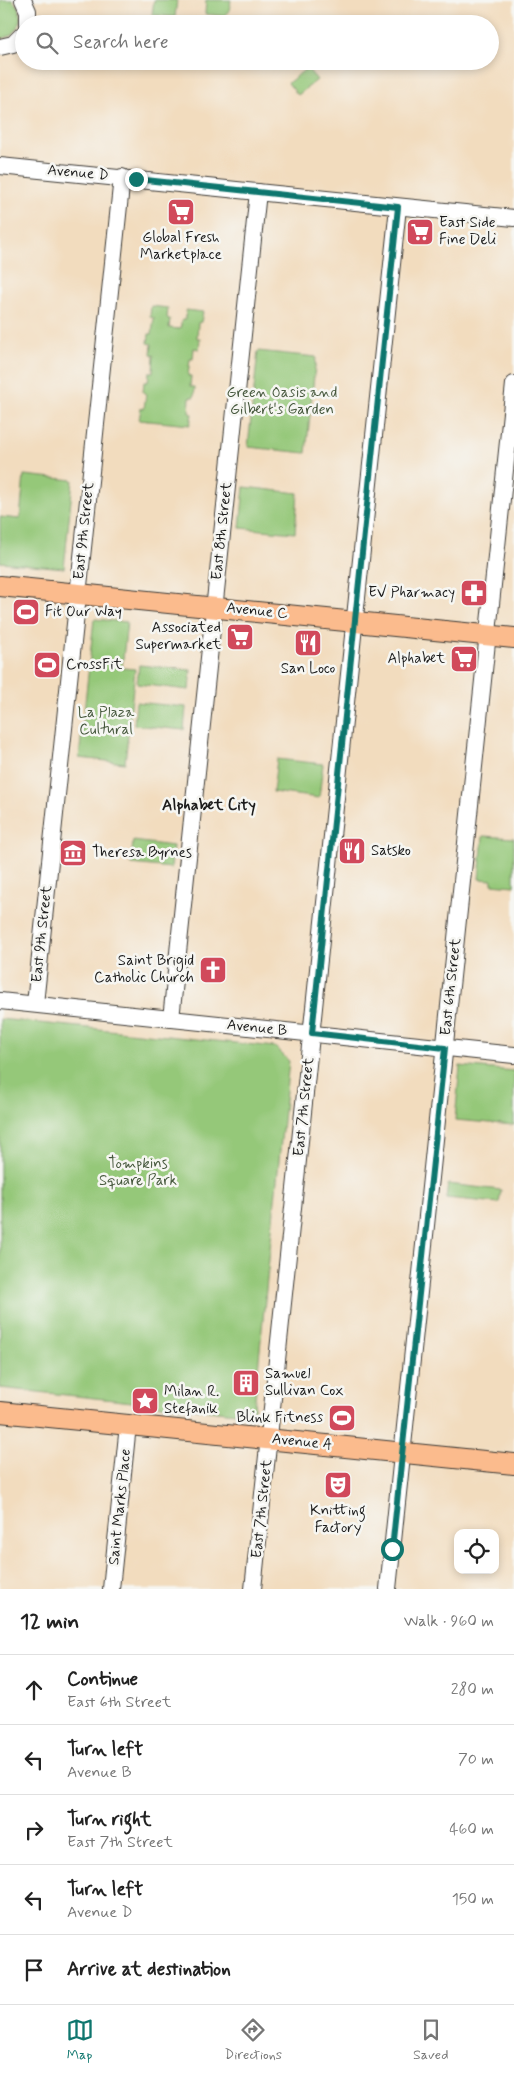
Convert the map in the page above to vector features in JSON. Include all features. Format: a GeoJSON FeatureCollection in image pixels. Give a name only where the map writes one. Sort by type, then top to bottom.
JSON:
{"type":"FeatureCollection","features":[{"type":"Feature","properties":{"kind":"main road","name":"Avenue C"},"geometry":{"type":"LineString","coordinates":[[0,586],[77,592],[514,638]]}},
{"type":"Feature","properties":{"kind":"main road","name":"Avenue A"},"geometry":{"type":"LineString","coordinates":[[0,1412],[514,1464]]}},
{"type":"Feature","properties":{"kind":"street"},"geometry":{"type":"LineString","coordinates":[[23,0],[28,15]]}},
{"type":"Feature","properties":{"kind":"street"},"geometry":{"type":"LineString","coordinates":[[0,47],[15,42]]}},
{"type":"Feature","properties":{"kind":"street","name":"Avenue D"},"geometry":{"type":"LineString","coordinates":[[0,166],[514,218]]}},
{"type":"Feature","properties":{"kind":"street","name":"East 9th Street"},"geometry":{"type":"LineString","coordinates":[[34,1004],[122,177]]}},
{"type":"Feature","properties":{"kind":"street","name":"East 8th Street"},"geometry":{"type":"LineString","coordinates":[[171,1019],[258,192]]}},
{"type":"Feature","properties":{"kind":"street","name":"East 7th Street"},"geometry":{"type":"LineString","coordinates":[[253,1589],[398,207]]}},
{"type":"Feature","properties":{"kind":"street","name":"East 6th Street"},"geometry":{"type":"LineString","coordinates":[[388,1589],[514,384]]}},
{"type":"Feature","properties":{"kind":"street","name":"Avenue B"},"geometry":{"type":"LineString","coordinates":[[0,1001],[514,1055]]}},
{"type":"Feature","properties":{"kind":"street","name":"Saint Marks Place"},"geometry":{"type":"LineString","coordinates":[[111,1589],[128,1425]]}},
{"type":"Feature","properties":{"kind":"green space"},"geometry":{"type":"Polygon","coordinates":[[[0,0],[12,0],[17,5],[20,15],[15,15],[15,30],[7,37],[0,39],[0,0]]]}},
{"type":"Feature","properties":{"kind":"green space"},"geometry":{"type":"Polygon","coordinates":[[[154,0],[177,0],[175,15],[152,15],[154,0]]]}},
{"type":"Feature","properties":{"kind":"green space"},"geometry":{"type":"Polygon","coordinates":[[[206,0],[231,0],[229,11],[224,15],[205,14],[206,0]]]}},
{"type":"Feature","properties":{"kind":"green space"},"geometry":{"type":"Polygon","coordinates":[[[304,70],[309,70],[317,80],[298,95],[288,83],[304,70]]]}},
{"type":"Feature","properties":{"kind":"green space"},"geometry":{"type":"Polygon","coordinates":[[[151,306],[168,308],[167,319],[170,319],[169,328],[180,329],[182,320],[185,320],[186,310],[203,312],[201,322],[198,323],[197,338],[200,339],[199,349],[194,348],[193,359],[190,359],[188,376],[191,376],[190,387],[195,387],[194,397],[190,397],[189,413],[192,414],[190,425],[139,420],[141,408],[144,409],[146,393],[143,392],[144,382],[148,382],[149,372],[153,372],[154,355],[151,354],[152,344],[148,343],[149,334],[152,334],[154,318],[150,317],[151,306]]]}},
{"type":"Feature","properties":{"kind":"green space","name":"Green Oasis and Gilbert's Garden"},"geometry":{"type":"Polygon","coordinates":[[[258,351],[316,357],[306,453],[248,447],[258,351]]]}},
{"type":"Feature","properties":{"kind":"green space"},"geometry":{"type":"Polygon","coordinates":[[[24,475],[73,480],[64,568],[0,562],[0,517],[20,519],[24,475]]]}},
{"type":"Feature","properties":{"kind":"green space"},"geometry":{"type":"Polygon","coordinates":[[[244,487],[298,493],[295,533],[240,528],[244,487]]]}},
{"type":"Feature","properties":{"kind":"green space","name":"La Plaza Cultural"},"geometry":{"type":"Polygon","coordinates":[[[94,619],[127,622],[122,668],[135,669],[125,763],[79,758],[94,619]]]}},
{"type":"Feature","properties":{"kind":"green space"},"geometry":{"type":"Polygon","coordinates":[[[139,665],[191,670],[189,690],[137,684],[139,665]]]}},
{"type":"Feature","properties":{"kind":"green space"},"geometry":{"type":"Polygon","coordinates":[[[136,702],[186,707],[184,730],[134,725],[136,702]]]}},
{"type":"Feature","properties":{"kind":"green space"},"geometry":{"type":"Polygon","coordinates":[[[277,759],[323,764],[319,798],[273,792],[277,759]]]}},
{"type":"Feature","properties":{"kind":"green space"},"geometry":{"type":"Polygon","coordinates":[[[483,836],[514,838],[514,886],[492,884],[492,880],[479,879],[483,836]]]}},
{"type":"Feature","properties":{"kind":"green space"},"geometry":{"type":"Polygon","coordinates":[[[133,841],[173,846],[171,868],[131,864],[133,841]]]}},
{"type":"Feature","properties":{"kind":"green space","name":"Tompkins Square Park"},"geometry":{"type":"Polygon","coordinates":[[[0,1019],[275,1047],[289,1061],[254,1409],[236,1413],[0,1388],[0,1019]]]}},
{"type":"Feature","properties":{"kind":"green space"},"geometry":{"type":"Polygon","coordinates":[[[460,1066],[514,1071],[514,1125],[455,1120],[460,1066]]]}},
{"type":"Feature","properties":{"kind":"green space"},"geometry":{"type":"Polygon","coordinates":[[[448,1184],[501,1190],[499,1203],[446,1198],[448,1184]]]}},
{"type":"Feature","properties":{"kind":"place","name":"Global Fresh Marketplace"},"geometry":{"type":"Point","coordinates":[181,212]}},
{"type":"Feature","properties":{"kind":"place","name":"East Side Fine Deli"},"geometry":{"type":"Point","coordinates":[420,232]}},
{"type":"Feature","properties":{"kind":"place","name":"EV Pharmacy"},"geometry":{"type":"Point","coordinates":[474,593]}},
{"type":"Feature","properties":{"kind":"place","name":"Fit Our Way"},"geometry":{"type":"Point","coordinates":[26,612]}},
{"type":"Feature","properties":{"kind":"place","name":"Associated Supermarket"},"geometry":{"type":"Point","coordinates":[240,637]}},
{"type":"Feature","properties":{"kind":"place","name":"San Loco"},"geometry":{"type":"Point","coordinates":[308,643]}},
{"type":"Feature","properties":{"kind":"place","name":"Alphabet"},"geometry":{"type":"Point","coordinates":[464,659]}},
{"type":"Feature","properties":{"kind":"place","name":"CrossFit"},"geometry":{"type":"Point","coordinates":[47,665]}},
{"type":"Feature","properties":{"kind":"place","name":"Satsko"},"geometry":{"type":"Point","coordinates":[352,851]}},
{"type":"Feature","properties":{"kind":"place","name":"Theresa Byrnes"},"geometry":{"type":"Point","coordinates":[73,853]}},
{"type":"Feature","properties":{"kind":"place","name":"Saint Brigid Catholic Church"},"geometry":{"type":"Point","coordinates":[213,970]}},
{"type":"Feature","properties":{"kind":"place","name":"Samuel Sullivan Cox"},"geometry":{"type":"Point","coordinates":[246,1383]}},
{"type":"Feature","properties":{"kind":"place","name":"Milan R. Stefanik"},"geometry":{"type":"Point","coordinates":[145,1401]}},
{"type":"Feature","properties":{"kind":"place","name":"Blink Fitness"},"geometry":{"type":"Point","coordinates":[342,1418]}},
{"type":"Feature","properties":{"kind":"place","name":"Knitting Factory"},"geometry":{"type":"Point","coordinates":[338,1485]}},
{"type":"Feature","properties":{"kind":"district","name":"Alphabet City"},"geometry":{"type":"Point","coordinates":[209,805]}},
{"type":"Feature","properties":{"kind":"route"},"geometry":{"type":"LineString","coordinates":[[136,179],[398,207],[312,1033],[445,1048],[392,1549]]}}]}
